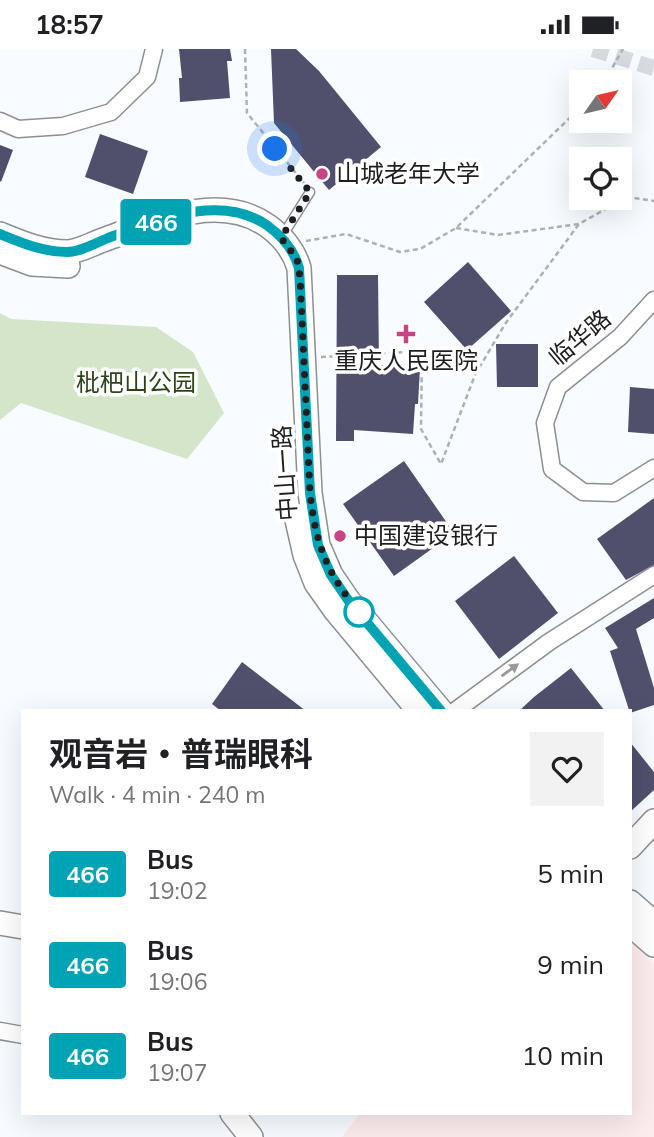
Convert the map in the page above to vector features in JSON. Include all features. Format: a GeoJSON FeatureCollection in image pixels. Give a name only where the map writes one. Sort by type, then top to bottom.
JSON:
{"type":"FeatureCollection","features":[{"type":"Feature","properties":{"kind":"main road"},"geometry":{"type":"LineString","coordinates":[[0,234],[31,247],[69,252],[147,224],[188,213],[214,211],[240,213],[253,218],[279,242]]}},
{"type":"Feature","properties":{"kind":"main road"},"geometry":{"type":"LineString","coordinates":[[0,252],[32,264],[74,266],[190,224],[227,223],[279,242]]}},
{"type":"Feature","properties":{"kind":"main road","name":"中山一路"},"geometry":{"type":"LineString","coordinates":[[279,242],[297,259],[299,268],[310,493],[318,545],[331,575],[348,600],[438,709]]}},
{"type":"Feature","properties":{"kind":"main road","name":"中山一路"},"geometry":{"type":"LineString","coordinates":[[279,242],[281,258],[289,277],[294,496],[305,555],[316,583],[335,610],[417,709]]}},
{"type":"Feature","properties":{"kind":"main road"},"geometry":{"type":"LineString","coordinates":[[632,845],[654,821]]}},
{"type":"Feature","properties":{"kind":"main road"},"geometry":{"type":"LineString","coordinates":[[632,904],[654,923]]}},
{"type":"Feature","properties":{"kind":"main road"},"geometry":{"type":"LineString","coordinates":[[0,923],[21,927]]}},
{"type":"Feature","properties":{"kind":"main road"},"geometry":{"type":"LineString","coordinates":[[632,926],[654,945]]}},
{"type":"Feature","properties":{"kind":"main road"},"geometry":{"type":"LineString","coordinates":[[234,1115],[251,1137]]}},
{"type":"Feature","properties":{"kind":"street"},"geometry":{"type":"LineString","coordinates":[[0,121],[18,129],[64,126],[111,112],[147,77],[154,49]]}},
{"type":"Feature","properties":{"kind":"street","name":"临华路"},"geometry":{"type":"LineString","coordinates":[[654,300],[620,337],[558,387],[545,423],[552,469],[583,492],[614,493],[654,468]]}},
{"type":"Feature","properties":{"kind":"street"},"geometry":{"type":"LineString","coordinates":[[458,709],[549,642],[654,575]]}},
{"type":"Feature","properties":{"kind":"street"},"geometry":{"type":"LineString","coordinates":[[0,1031],[21,1035]]}},
{"type":"Feature","properties":{"kind":"lane"},"geometry":{"type":"LineString","coordinates":[[279,242],[310,192]]}},
{"type":"Feature","properties":{"kind":"path"},"geometry":{"type":"LineString","coordinates":[[245,49],[247,113],[310,192]]}},
{"type":"Feature","properties":{"kind":"path"},"geometry":{"type":"LineString","coordinates":[[611,70],[623,49]]}},
{"type":"Feature","properties":{"kind":"path"},"geometry":{"type":"LineString","coordinates":[[279,242],[346,234],[400,252],[420,249],[456,228],[569,119]]}},
{"type":"Feature","properties":{"kind":"path"},"geometry":{"type":"LineString","coordinates":[[456,228],[498,235],[579,224],[627,197],[654,201]]}},
{"type":"Feature","properties":{"kind":"path"},"geometry":{"type":"LineString","coordinates":[[304,358],[422,351],[421,429],[441,464],[475,375],[505,324],[579,224]]}},
{"type":"Feature","properties":{"kind":"shaded area"},"geometry":{"type":"Polygon","coordinates":[[[632,944],[654,963],[654,1137],[342,1137],[359,1115],[632,1115],[632,944]]]}},
{"type":"Feature","properties":{"kind":"green space","name":"枇杷山公园"},"geometry":{"type":"Polygon","coordinates":[[[0,313],[11,319],[156,327],[193,352],[224,413],[187,459],[21,403],[0,420],[0,313]]]}},
{"type":"Feature","properties":{"kind":"building"},"geometry":{"type":"Polygon","coordinates":[[[179,49],[230,49],[232,61],[227,61],[230,98],[180,102],[179,78],[182,78],[179,49]]]}},
{"type":"Feature","properties":{"kind":"building"},"geometry":{"type":"Polygon","coordinates":[[[271,49],[296,49],[319,71],[381,147],[329,190],[274,123],[271,49]]]}},
{"type":"Feature","properties":{"kind":"building"},"geometry":{"type":"Polygon","coordinates":[[[100,134],[148,151],[133,194],[85,177],[100,134]]]}},
{"type":"Feature","properties":{"kind":"building"},"geometry":{"type":"Polygon","coordinates":[[[0,145],[13,150],[1,182],[0,181],[0,145]]]}},
{"type":"Feature","properties":{"kind":"building"},"geometry":{"type":"Polygon","coordinates":[[[468,262],[511,311],[467,350],[424,302],[468,262]]]}},
{"type":"Feature","properties":{"kind":"building"},"geometry":{"type":"Polygon","coordinates":[[[337,275],[378,275],[379,365],[420,368],[413,434],[354,430],[354,441],[336,441],[337,275]]]}},
{"type":"Feature","properties":{"kind":"building"},"geometry":{"type":"Polygon","coordinates":[[[496,344],[538,344],[538,387],[497,387],[496,344]]]}},
{"type":"Feature","properties":{"kind":"building"},"geometry":{"type":"Polygon","coordinates":[[[630,387],[654,389],[654,434],[628,432],[630,387]]]}},
{"type":"Feature","properties":{"kind":"building"},"geometry":{"type":"Polygon","coordinates":[[[404,461],[454,533],[394,576],[343,504],[404,461]]]}},
{"type":"Feature","properties":{"kind":"building"},"geometry":{"type":"Polygon","coordinates":[[[654,498],[654,565],[626,580],[597,539],[654,498]]]}},
{"type":"Feature","properties":{"kind":"building"},"geometry":{"type":"Polygon","coordinates":[[[514,556],[558,613],[499,659],[455,601],[514,556]]]}},
{"type":"Feature","properties":{"kind":"building"},"geometry":{"type":"Polygon","coordinates":[[[654,598],[654,618],[636,629],[654,688],[654,705],[632,712],[632,709],[629,709],[610,651],[618,648],[605,628],[654,598]]]}},
{"type":"Feature","properties":{"kind":"building"},"geometry":{"type":"Polygon","coordinates":[[[242,662],[303,709],[218,709],[212,704],[242,662]]]}},
{"type":"Feature","properties":{"kind":"building"},"geometry":{"type":"Polygon","coordinates":[[[571,668],[603,709],[521,709],[571,668]]]}},
{"type":"Feature","properties":{"kind":"building"},"geometry":{"type":"Polygon","coordinates":[[[632,744],[654,772],[654,790],[632,810],[632,744]]]}},
{"type":"Feature","properties":{"kind":"tunnel"},"geometry":{"type":"LineString","coordinates":[[593,49],[654,68]]}},
{"type":"Feature","properties":{"kind":"bus line","name":"466"},"geometry":{"type":"LineString","coordinates":[[0,234],[31,247],[69,252],[147,224],[188,213],[228,211],[264,223],[281,238],[293,252],[299,268],[310,493],[318,545],[331,575],[348,600],[439,709]]}},
{"type":"Feature","properties":{"kind":"place","name":"山城老年大学"},"geometry":{"type":"Point","coordinates":[322,174]}},
{"type":"Feature","properties":{"kind":"place","name":"重庆人民医院"},"geometry":{"type":"Point","coordinates":[406,334]}},
{"type":"Feature","properties":{"kind":"place","name":"中国建设银行"},"geometry":{"type":"Point","coordinates":[340,536]}},
{"type":"Feature","properties":{"kind":"route"},"geometry":{"type":"LineString","coordinates":[[275,149],[310,192],[281,238],[293,252],[299,268],[313,520],[318,545],[331,575],[365,619],[359,612]]}}]}
